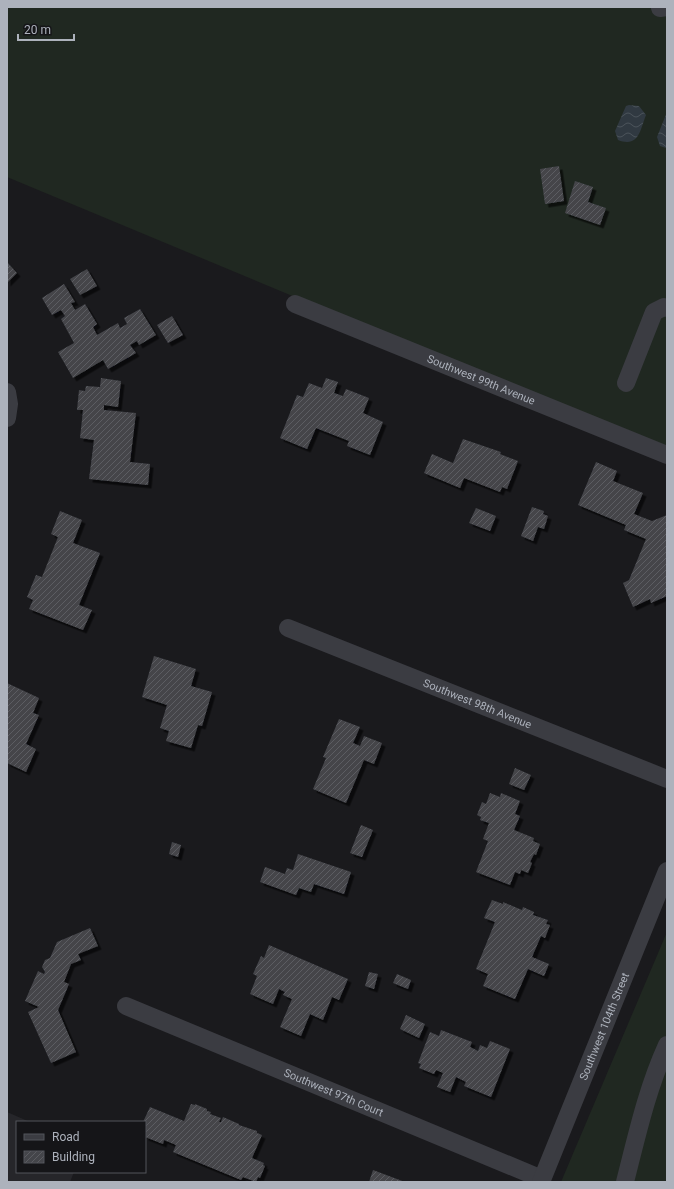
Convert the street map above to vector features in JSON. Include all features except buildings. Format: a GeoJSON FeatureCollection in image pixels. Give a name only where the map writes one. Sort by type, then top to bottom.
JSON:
{"type":"FeatureCollection","features":[{"type":"Feature","properties":{"kind":"street","name":"Southwest 99th Avenue"},"geometry":{"type":"LineString","coordinates":[[295,304],[667,455]]}},
{"type":"Feature","properties":{"kind":"street"},"geometry":{"type":"LineString","coordinates":[[626,383],[654,312],[664,307],[667,308]]}},
{"type":"Feature","properties":{"kind":"street"},"geometry":{"type":"LineString","coordinates":[[7,392],[9,404],[7,418]]}},
{"type":"Feature","properties":{"kind":"street","name":"Southwest 98th Avenue"},"geometry":{"type":"LineString","coordinates":[[288,628],[667,779]]}},
{"type":"Feature","properties":{"kind":"street","name":"Southwest 104th Street"},"geometry":{"type":"LineString","coordinates":[[542,1181],[667,871]]}},
{"type":"Feature","properties":{"kind":"street","name":"Southwest 97th Court"},"geometry":{"type":"LineString","coordinates":[[126,1006],[542,1181]]}},
{"type":"Feature","properties":{"kind":"street"},"geometry":{"type":"LineString","coordinates":[[625,1182],[655,1070],[667,1045]]}},
{"type":"Feature","properties":{"kind":"shaded area"},"geometry":{"type":"Polygon","coordinates":[[[7,7],[667,7],[667,452],[7,177],[7,7]]]}},
{"type":"Feature","properties":{"kind":"shaded area"},"geometry":{"type":"Polygon","coordinates":[[[667,932],[667,1182],[561,1182],[667,932]]]}},
{"type":"Feature","properties":{"kind":"shaded area"},"geometry":{"type":"Polygon","coordinates":[[[7,1112],[28,1121],[16,1121],[16,1173],[74,1173],[70,1182],[7,1182],[7,1112]]]}},
{"type":"Feature","properties":{"kind":"water"},"geometry":{"type":"Polygon","coordinates":[[[626,106],[639,106],[646,115],[640,132],[635,140],[625,142],[618,140],[615,131],[626,106]]]}},
{"type":"Feature","properties":{"kind":"water"},"geometry":{"type":"Polygon","coordinates":[[[667,112],[666,148],[660,146],[657,137],[667,112]]]}}]}
